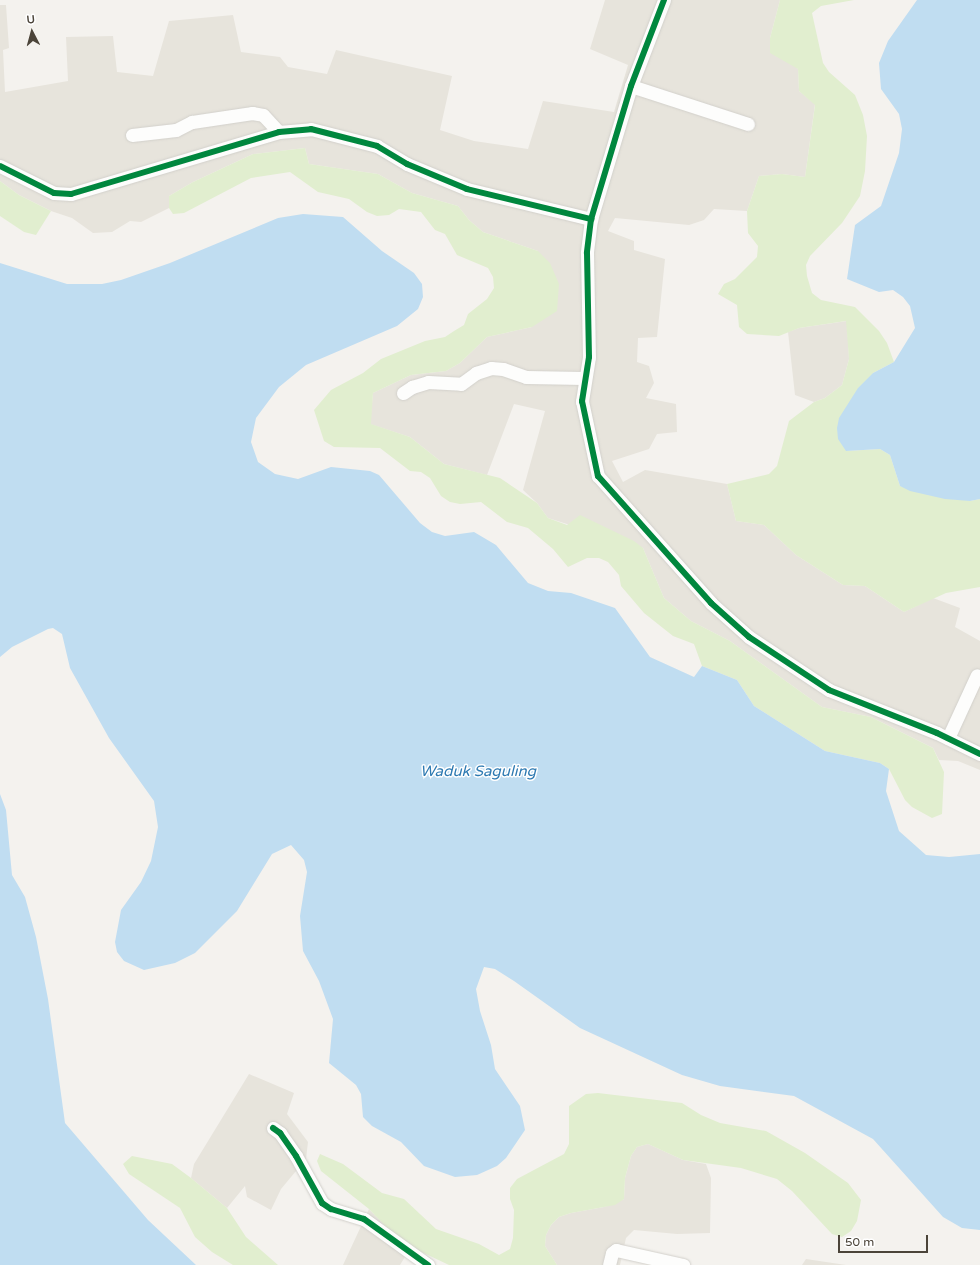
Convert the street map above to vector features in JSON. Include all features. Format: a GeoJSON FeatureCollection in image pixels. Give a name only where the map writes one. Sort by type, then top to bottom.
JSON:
{"type":"FeatureCollection","features":[{"type":"Feature","properties":{"kind":"street"},"geometry":{"type":"LineString","coordinates":[[664,0],[631,86],[591,219],[587,253],[589,357],[584,378],[582,401],[598,476],[711,602],[749,637],[829,690],[948,738],[980,754]]}},
{"type":"Feature","properties":{"kind":"street"},"geometry":{"type":"LineString","coordinates":[[631,86],[748,124]]}},
{"type":"Feature","properties":{"kind":"street"},"geometry":{"type":"LineString","coordinates":[[132,135],[176,130],[192,122],[252,113],[263,115],[279,132]]}},
{"type":"Feature","properties":{"kind":"street"},"geometry":{"type":"LineString","coordinates":[[0,166],[54,193],[71,194],[279,132],[311,128],[377,146],[407,164],[467,189],[591,219]]}},
{"type":"Feature","properties":{"kind":"street"},"geometry":{"type":"LineString","coordinates":[[403,393],[412,387],[428,382],[461,384],[476,373],[490,368],[503,369],[526,377],[584,378]]}},
{"type":"Feature","properties":{"kind":"street"},"geometry":{"type":"LineString","coordinates":[[948,738],[977,675]]}},
{"type":"Feature","properties":{"kind":"street"},"geometry":{"type":"LineString","coordinates":[[273,1128],[280,1133],[296,1156],[322,1202],[331,1209],[364,1219],[428,1265]]}},
{"type":"Feature","properties":{"kind":"street"},"geometry":{"type":"LineString","coordinates":[[609,1265],[612,1252],[616,1250],[683,1265]]}},
{"type":"Feature","properties":{"kind":"shaded area"},"geometry":{"type":"Polygon","coordinates":[[[605,0],[780,0],[770,38],[798,69],[799,91],[815,104],[805,177],[782,174],[759,176],[747,211],[714,209],[704,220],[689,225],[615,218],[608,231],[634,241],[634,250],[665,259],[657,337],[638,338],[637,362],[649,366],[654,383],[646,398],[676,404],[677,432],[657,434],[649,449],[612,461],[623,482],[645,470],[727,484],[736,521],[764,525],[796,555],[843,585],[865,586],[904,612],[933,598],[960,608],[955,627],[980,641],[980,770],[958,761],[939,760],[933,748],[871,717],[822,707],[730,641],[691,621],[664,598],[643,548],[548,518],[537,503],[523,490],[545,411],[514,404],[487,475],[444,464],[410,437],[370,424],[373,393],[411,375],[446,371],[460,363],[487,337],[532,327],[538,251],[483,232],[469,220],[458,206],[412,193],[378,174],[309,164],[305,148],[253,154],[193,182],[169,196],[169,208],[141,222],[130,221],[112,232],[93,233],[72,218],[51,211],[19,195],[0,181],[0,5],[6,5],[9,48],[3,50],[5,92],[68,81],[66,37],[113,36],[117,72],[153,76],[169,21],[233,15],[241,52],[280,57],[288,67],[327,74],[336,50],[452,76],[440,130],[474,141],[528,149],[543,101],[614,112],[628,65],[590,49],[605,0]]]}},
{"type":"Feature","properties":{"kind":"shaded area"},"geometry":{"type":"Polygon","coordinates":[[[847,321],[849,359],[842,385],[825,398],[814,402],[795,395],[788,332],[799,328],[847,321]]]}},
{"type":"Feature","properties":{"kind":"shaded area"},"geometry":{"type":"Polygon","coordinates":[[[249,1074],[294,1093],[287,1114],[308,1142],[306,1159],[281,1189],[271,1210],[247,1197],[245,1186],[227,1208],[191,1178],[194,1164],[249,1074]]]}},
{"type":"Feature","properties":{"kind":"shaded area"},"geometry":{"type":"Polygon","coordinates":[[[648,1144],[683,1160],[706,1164],[711,1178],[710,1233],[677,1234],[634,1230],[626,1238],[620,1265],[557,1265],[545,1246],[546,1235],[551,1225],[559,1217],[571,1213],[604,1207],[624,1199],[625,1178],[631,1156],[637,1147],[648,1144]]]}},
{"type":"Feature","properties":{"kind":"shaded area"},"geometry":{"type":"Polygon","coordinates":[[[369,1209],[389,1230],[411,1247],[400,1265],[343,1265],[369,1209]]]}},
{"type":"Feature","properties":{"kind":"shaded area"},"geometry":{"type":"Polygon","coordinates":[[[806,1259],[846,1265],[802,1265],[806,1259]]]}},
{"type":"Feature","properties":{"kind":"green space"},"geometry":{"type":"Polygon","coordinates":[[[780,0],[854,0],[821,6],[812,13],[823,63],[829,72],[855,95],[863,115],[867,136],[865,171],[860,196],[842,223],[810,256],[806,265],[807,276],[812,293],[821,300],[855,307],[879,331],[887,343],[894,362],[873,373],[846,451],[880,449],[890,455],[900,486],[970,501],[980,499],[980,587],[946,593],[904,612],[865,586],[843,585],[796,555],[764,525],[736,521],[727,484],[769,474],[777,466],[789,421],[814,402],[825,398],[842,385],[849,359],[846,321],[799,328],[779,336],[747,334],[739,327],[737,305],[718,294],[724,284],[735,279],[757,257],[758,246],[748,233],[747,211],[759,176],[782,174],[805,177],[815,105],[799,91],[798,69],[770,53],[770,38],[780,0]]]}},
{"type":"Feature","properties":{"kind":"green space"},"geometry":{"type":"Polygon","coordinates":[[[305,148],[309,164],[378,174],[412,193],[458,206],[469,220],[483,232],[538,251],[550,263],[559,284],[557,311],[532,327],[487,337],[460,363],[446,371],[411,375],[373,393],[371,424],[410,437],[444,464],[500,478],[537,503],[548,518],[567,525],[580,515],[634,541],[643,548],[664,598],[691,621],[730,641],[822,707],[871,717],[933,748],[944,772],[942,814],[932,818],[912,807],[905,800],[889,769],[880,763],[825,751],[754,706],[737,680],[702,666],[694,644],[673,636],[644,613],[621,586],[619,575],[608,562],[599,558],[587,558],[568,567],[553,549],[528,528],[507,522],[481,502],[460,504],[450,502],[441,496],[430,478],[421,472],[410,471],[380,448],[334,447],[324,441],[314,410],[331,390],[363,373],[381,359],[425,341],[445,337],[464,325],[468,314],[487,299],[494,288],[493,277],[488,268],[457,255],[445,234],[435,230],[421,212],[399,209],[389,215],[377,216],[367,212],[349,199],[318,192],[290,172],[251,178],[184,213],[173,214],[169,208],[169,196],[193,182],[253,154],[305,148]]]}},
{"type":"Feature","properties":{"kind":"green space"},"geometry":{"type":"Polygon","coordinates":[[[0,181],[19,195],[51,211],[36,235],[24,232],[0,216],[0,181]]]}},
{"type":"Feature","properties":{"kind":"green space"},"geometry":{"type":"Polygon","coordinates":[[[598,1093],[682,1103],[701,1115],[720,1123],[766,1131],[805,1153],[848,1183],[861,1200],[857,1221],[851,1231],[842,1237],[832,1234],[792,1191],[777,1179],[741,1168],[683,1160],[648,1144],[637,1147],[631,1156],[625,1178],[624,1199],[615,1205],[571,1213],[559,1217],[551,1225],[546,1235],[545,1246],[557,1265],[449,1265],[411,1247],[389,1230],[369,1209],[321,1171],[317,1161],[320,1154],[343,1164],[382,1193],[404,1199],[436,1229],[479,1244],[499,1255],[510,1249],[513,1238],[514,1210],[510,1199],[510,1188],[517,1179],[564,1154],[569,1144],[569,1106],[586,1094],[598,1093]]]}},
{"type":"Feature","properties":{"kind":"green space"},"geometry":{"type":"Polygon","coordinates":[[[132,1156],[172,1164],[191,1178],[227,1208],[246,1237],[278,1265],[233,1265],[212,1252],[195,1237],[180,1208],[129,1174],[123,1164],[132,1156]]]}},
{"type":"Feature","properties":{"kind":"water"},"geometry":{"type":"Polygon","coordinates":[[[917,0],[980,0],[980,499],[970,501],[945,499],[910,491],[900,486],[890,455],[880,449],[846,451],[838,439],[837,428],[839,418],[858,388],[873,373],[894,362],[915,328],[910,306],[903,297],[893,290],[879,292],[847,279],[855,225],[881,206],[899,153],[902,129],[899,114],[881,89],[879,63],[888,41],[917,0]]]}},
{"type":"Feature","properties":{"kind":"water","name":"Waduk Saguling"},"geometry":{"type":"Polygon","coordinates":[[[303,214],[343,217],[382,251],[414,273],[422,284],[423,297],[418,309],[397,326],[306,365],[279,387],[256,418],[251,442],[258,462],[275,474],[298,479],[331,467],[370,471],[379,475],[420,523],[432,532],[445,536],[474,532],[496,545],[528,583],[548,591],[571,593],[615,608],[650,657],[694,677],[702,666],[737,680],[754,706],[825,751],[880,763],[889,769],[886,791],[899,831],[926,855],[949,857],[980,854],[980,1230],[962,1228],[943,1217],[873,1139],[794,1096],[720,1086],[682,1075],[580,1028],[514,981],[495,969],[484,967],[476,989],[480,1011],[491,1045],[495,1069],[520,1106],[525,1130],[506,1158],[497,1166],[477,1175],[455,1177],[424,1166],[401,1142],[372,1126],[363,1117],[361,1094],[356,1085],[329,1063],[333,1019],[319,981],[303,951],[300,916],[307,872],[304,860],[291,845],[272,854],[237,911],[195,953],[175,963],[144,970],[124,961],[117,952],[115,942],[121,910],[141,882],[151,861],[158,827],[154,801],[109,738],[70,668],[62,634],[53,628],[48,629],[12,647],[0,657],[0,263],[67,284],[102,284],[121,280],[170,263],[278,218],[303,214]]]}},
{"type":"Feature","properties":{"kind":"water"},"geometry":{"type":"Polygon","coordinates":[[[0,794],[6,810],[12,875],[25,897],[36,937],[48,999],[65,1123],[148,1220],[196,1265],[0,1265],[0,794]]]}},
{"type":"Feature","properties":{"kind":"cycle path"},"geometry":{"type":"LineString","coordinates":[[664,0],[631,86],[591,219],[587,253],[589,357],[582,401],[598,476],[711,603],[749,637],[829,690],[937,733],[980,754]]}},
{"type":"Feature","properties":{"kind":"cycle path"},"geometry":{"type":"LineString","coordinates":[[0,166],[54,193],[71,194],[279,132],[311,129],[377,146],[407,164],[467,189],[591,219]]}},
{"type":"Feature","properties":{"kind":"cycle path"},"geometry":{"type":"LineString","coordinates":[[273,1128],[280,1133],[296,1156],[322,1203],[331,1209],[364,1219],[428,1265]]}}]}
